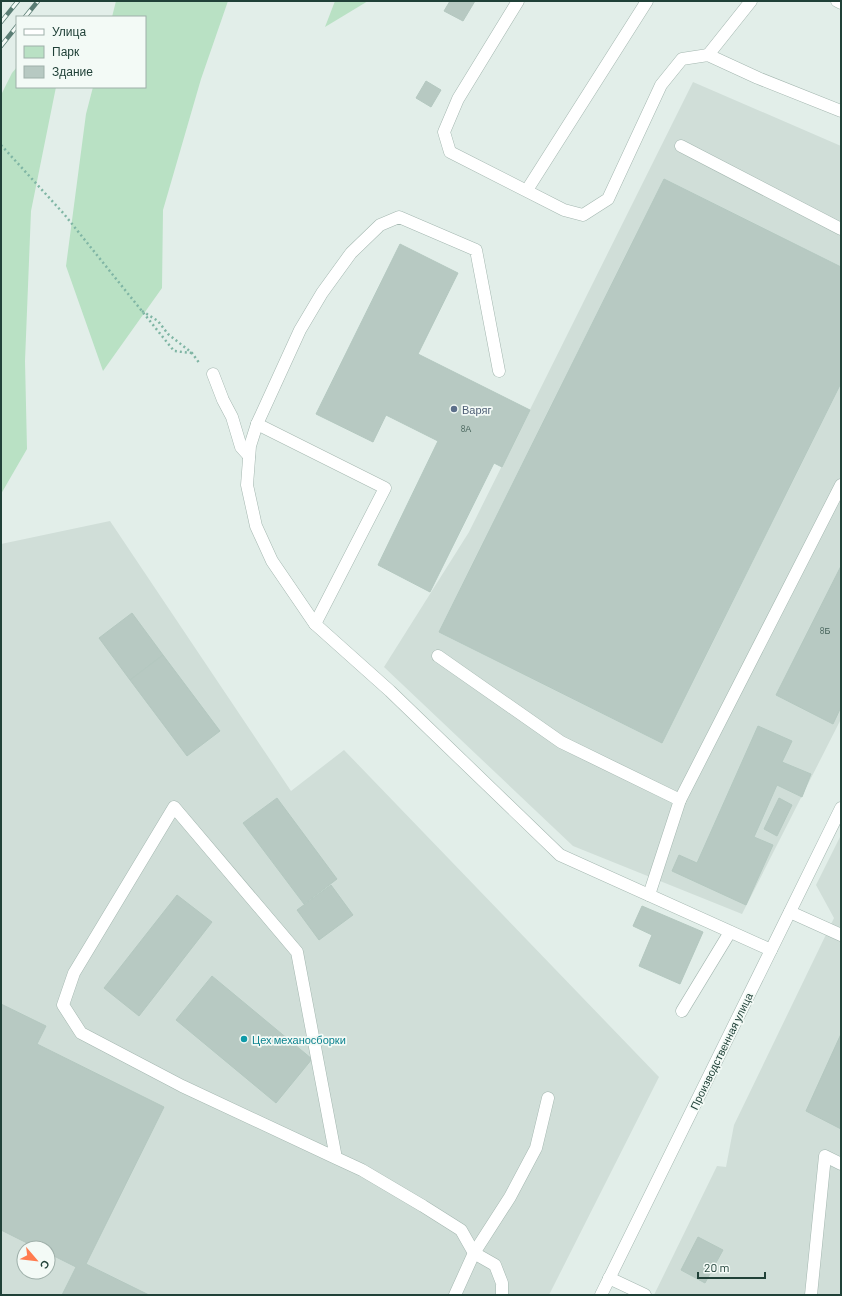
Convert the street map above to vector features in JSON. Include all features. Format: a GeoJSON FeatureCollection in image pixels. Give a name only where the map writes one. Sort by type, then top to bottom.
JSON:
{"type":"FeatureCollection","features":[{"type":"Feature","properties":{"kind":"street"},"geometry":{"type":"LineString","coordinates":[[518,1],[458,100],[444,132],[450,152],[564,210],[583,215],[608,199],[660,85],[682,59],[708,55],[758,78],[841,111]]}},
{"type":"Feature","properties":{"kind":"street"},"geometry":{"type":"LineString","coordinates":[[527,190],[647,1]]}},
{"type":"Feature","properties":{"kind":"street"},"geometry":{"type":"LineString","coordinates":[[708,55],[751,1]]}},
{"type":"Feature","properties":{"kind":"street"},"geometry":{"type":"LineString","coordinates":[[837,1],[841,3]]}},
{"type":"Feature","properties":{"kind":"street"},"geometry":{"type":"LineString","coordinates":[[681,146],[841,229]]}},
{"type":"Feature","properties":{"kind":"street"},"geometry":{"type":"LineString","coordinates":[[499,371],[476,250],[399,216],[380,225],[351,253],[322,294],[300,330],[257,424],[250,446],[247,484],[256,526],[272,561],[315,624],[390,691],[560,854],[771,950]]}},
{"type":"Feature","properties":{"kind":"street"},"geometry":{"type":"LineString","coordinates":[[213,374],[232,418],[241,447],[249,456]]}},
{"type":"Feature","properties":{"kind":"street"},"geometry":{"type":"LineString","coordinates":[[257,424],[385,488],[315,624]]}},
{"type":"Feature","properties":{"kind":"street"},"geometry":{"type":"LineString","coordinates":[[649,895],[680,800],[841,485]]}},
{"type":"Feature","properties":{"kind":"street"},"geometry":{"type":"LineString","coordinates":[[438,656],[561,742],[680,800]]}},
{"type":"Feature","properties":{"kind":"street"},"geometry":{"type":"LineString","coordinates":[[336,1158],[297,952],[174,806],[74,973],[63,1005],[81,1033],[182,1086],[336,1158],[362,1170],[423,1206],[461,1230],[474,1253],[495,1266],[502,1283],[502,1295]]}},
{"type":"Feature","properties":{"kind":"street","name":"Производственная улица"},"geometry":{"type":"LineString","coordinates":[[601,1295],[841,808]]}},
{"type":"Feature","properties":{"kind":"street"},"geometry":{"type":"LineString","coordinates":[[790,912],[841,935]]}},
{"type":"Feature","properties":{"kind":"street"},"geometry":{"type":"LineString","coordinates":[[682,1011],[730,932]]}},
{"type":"Feature","properties":{"kind":"street"},"geometry":{"type":"LineString","coordinates":[[455,1295],[474,1253],[510,1197],[536,1148],[548,1098]]}},
{"type":"Feature","properties":{"kind":"street"},"geometry":{"type":"LineString","coordinates":[[811,1295],[825,1156],[841,1164]]}},
{"type":"Feature","properties":{"kind":"street"},"geometry":{"type":"LineString","coordinates":[[610,1278],[645,1295]]}},
{"type":"Feature","properties":{"kind":"path"},"geometry":{"type":"LineString","coordinates":[[1,145],[64,214],[140,311],[174,351],[192,353],[168,334],[158,321],[140,311]]}},
{"type":"Feature","properties":{"kind":"shaded area"},"geometry":{"type":"Polygon","coordinates":[[[693,82],[841,146],[841,719],[742,914],[573,846],[384,667],[469,532],[693,82]]]}},
{"type":"Feature","properties":{"kind":"shaded area"},"geometry":{"type":"Polygon","coordinates":[[[110,521],[291,791],[344,750],[659,1077],[549,1295],[1,1295],[1,544],[110,521]]]}},
{"type":"Feature","properties":{"kind":"shaded area"},"geometry":{"type":"Polygon","coordinates":[[[841,835],[841,1295],[654,1295],[717,1166],[726,1167],[734,1125],[834,918],[816,885],[841,835]]]}},
{"type":"Feature","properties":{"kind":"green space"},"geometry":{"type":"Polygon","coordinates":[[[116,1],[228,1],[201,79],[163,210],[162,288],[103,371],[66,266],[86,114],[93,88],[146,88],[146,16],[112,16],[116,1]]]}},
{"type":"Feature","properties":{"kind":"green space"},"geometry":{"type":"Polygon","coordinates":[[[335,1],[368,1],[325,27],[335,1]]]}},
{"type":"Feature","properties":{"kind":"green space"},"geometry":{"type":"Polygon","coordinates":[[[16,68],[16,88],[56,88],[31,211],[25,361],[27,449],[1,494],[1,95],[16,68]]]}},
{"type":"Feature","properties":{"kind":"building"},"geometry":{"type":"Polygon","coordinates":[[[450,1],[475,1],[463,21],[444,11],[450,1]]]}},
{"type":"Feature","properties":{"kind":"building"},"geometry":{"type":"Polygon","coordinates":[[[426,81],[441,90],[431,107],[416,98],[426,81]]]}},
{"type":"Feature","properties":{"kind":"building"},"geometry":{"type":"Polygon","coordinates":[[[664,179],[841,267],[841,383],[662,743],[439,632],[664,179]]]}},
{"type":"Feature","properties":{"kind":"building"},"geometry":{"type":"Polygon","coordinates":[[[400,244],[458,273],[418,354],[530,410],[502,467],[494,463],[430,592],[378,565],[438,441],[386,415],[373,442],[316,414],[400,244]]]}},
{"type":"Feature","properties":{"kind":"building"},"geometry":{"type":"Polygon","coordinates":[[[841,566],[841,707],[833,724],[776,695],[841,566]]]}},
{"type":"Feature","properties":{"kind":"building"},"geometry":{"type":"Polygon","coordinates":[[[132,613],[163,655],[130,680],[99,638],[132,613]]]}},
{"type":"Feature","properties":{"kind":"building"},"geometry":{"type":"Polygon","coordinates":[[[163,655],[220,731],[187,756],[130,680],[163,655]]]}},
{"type":"Feature","properties":{"kind":"building"},"geometry":{"type":"Polygon","coordinates":[[[758,726],[792,741],[782,762],[811,774],[802,797],[777,785],[754,837],[773,845],[746,905],[672,871],[679,855],[697,863],[758,726]]]}},
{"type":"Feature","properties":{"kind":"building"},"geometry":{"type":"Polygon","coordinates":[[[277,798],[337,879],[304,904],[243,823],[277,798]]]}},
{"type":"Feature","properties":{"kind":"building"},"geometry":{"type":"Polygon","coordinates":[[[779,798],[792,805],[777,836],[764,829],[779,798]]]}},
{"type":"Feature","properties":{"kind":"building"},"geometry":{"type":"Polygon","coordinates":[[[331,885],[353,915],[319,940],[297,910],[331,885]]]}},
{"type":"Feature","properties":{"kind":"building"},"geometry":{"type":"Polygon","coordinates":[[[177,895],[212,922],[139,1016],[104,988],[177,895]]]}},
{"type":"Feature","properties":{"kind":"building"},"geometry":{"type":"Polygon","coordinates":[[[642,906],[703,932],[680,984],[639,966],[652,935],[633,926],[642,906]]]}},
{"type":"Feature","properties":{"kind":"building","name":"Цех механосборки"},"geometry":{"type":"Polygon","coordinates":[[[212,976],[312,1059],[276,1103],[176,1020],[212,976]]]}},
{"type":"Feature","properties":{"kind":"building"},"geometry":{"type":"Polygon","coordinates":[[[1,1004],[46,1026],[37,1044],[164,1107],[86,1264],[149,1295],[62,1295],[76,1267],[56,1257],[56,1240],[21,1240],[1,1230],[1,1004]]]}},
{"type":"Feature","properties":{"kind":"building"},"geometry":{"type":"Polygon","coordinates":[[[841,1034],[841,1129],[806,1111],[841,1034]]]}},
{"type":"Feature","properties":{"kind":"building"},"geometry":{"type":"Polygon","coordinates":[[[698,1237],[723,1250],[705,1283],[681,1270],[698,1237]]]}},
{"type":"Feature","properties":{"kind":"railway"},"geometry":{"type":"LineString","coordinates":[[1,22],[18,1]]}},
{"type":"Feature","properties":{"kind":"railway"},"geometry":{"type":"LineString","coordinates":[[26,16],[38,1]]}},
{"type":"Feature","properties":{"kind":"railway"},"geometry":{"type":"LineString","coordinates":[[1,46],[16,27]]}},
{"type":"Feature","properties":{"kind":"place","name":"Варяг"},"geometry":{"type":"Point","coordinates":[454,409]}},
{"type":"Feature","properties":{"kind":"place","name":"Цех механосборки"},"geometry":{"type":"Point","coordinates":[244,1039]}}]}
